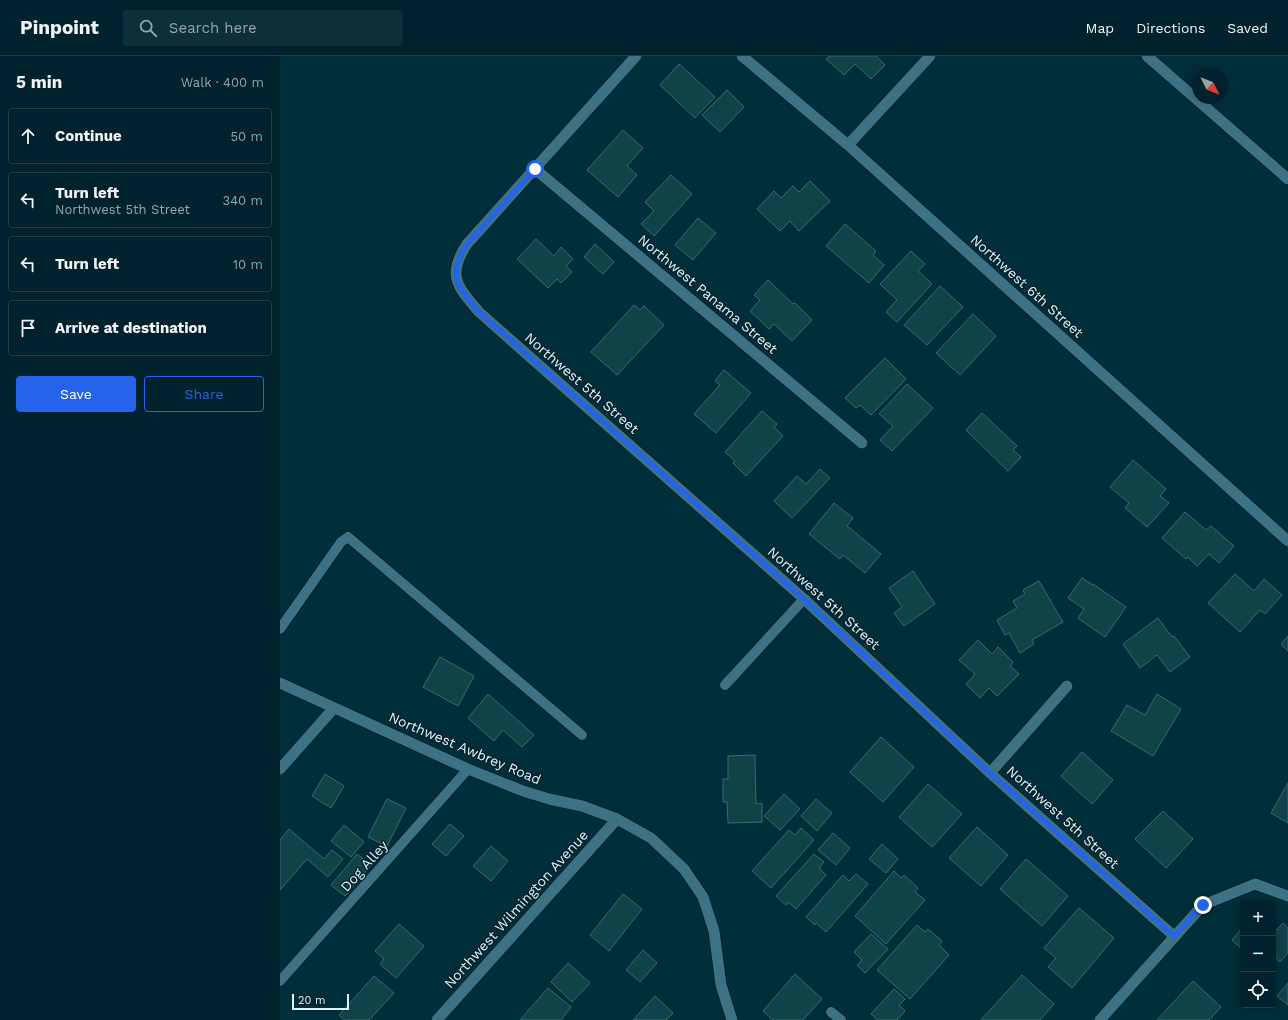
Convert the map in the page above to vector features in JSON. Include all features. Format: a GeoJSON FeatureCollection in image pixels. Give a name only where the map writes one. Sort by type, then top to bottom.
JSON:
{"type":"FeatureCollection","features":[{"type":"Feature","properties":{"kind":"street"},"geometry":{"type":"LineString","coordinates":[[535,169],[636,56]]}},
{"type":"Feature","properties":{"kind":"street","name":"Northwest 6th Street"},"geometry":{"type":"LineString","coordinates":[[742,56],[848,144],[1288,541]]}},
{"type":"Feature","properties":{"kind":"street"},"geometry":{"type":"LineString","coordinates":[[848,144],[930,56]]}},
{"type":"Feature","properties":{"kind":"street"},"geometry":{"type":"LineString","coordinates":[[1147,56],[1288,179]]}},
{"type":"Feature","properties":{"kind":"street","name":"Northwest 5th Street"},"geometry":{"type":"LineString","coordinates":[[535,169],[467,244],[461,253],[456,269],[456,281],[462,292],[479,312],[804,599],[990,773],[1174,936]]}},
{"type":"Feature","properties":{"kind":"street","name":"Northwest Panama Street"},"geometry":{"type":"LineString","coordinates":[[535,169],[862,443]]}},
{"type":"Feature","properties":{"kind":"street","name":"Northwest Awbrey Road"},"geometry":{"type":"LineString","coordinates":[[280,683],[468,769],[523,791],[549,799],[582,806],[617,819],[651,838],[684,868],[703,897],[714,931],[721,985],[732,1020]]}},
{"type":"Feature","properties":{"kind":"street"},"geometry":{"type":"LineString","coordinates":[[990,773],[1067,686]]}},
{"type":"Feature","properties":{"kind":"street"},"geometry":{"type":"LineString","coordinates":[[280,769],[334,708]]}},
{"type":"Feature","properties":{"kind":"street","name":"Northwest Wilmington Avenue"},"geometry":{"type":"LineString","coordinates":[[437,1020],[617,819]]}},
{"type":"Feature","properties":{"kind":"street"},"geometry":{"type":"LineString","coordinates":[[1100,1020],[1203,905],[1255,884],[1288,896]]}},
{"type":"Feature","properties":{"kind":"lane"},"geometry":{"type":"LineString","coordinates":[[280,629],[341,542],[348,537],[582,735]]}},
{"type":"Feature","properties":{"kind":"lane"},"geometry":{"type":"LineString","coordinates":[[725,685],[804,599]]}},
{"type":"Feature","properties":{"kind":"lane","name":"Dog Alley"},"geometry":{"type":"LineString","coordinates":[[280,981],[468,769]]}},
{"type":"Feature","properties":{"kind":"lane"},"geometry":{"type":"LineString","coordinates":[[832,1012],[841,1020]]}},
{"type":"Feature","properties":{"kind":"building"},"geometry":{"type":"Polygon","coordinates":[[[829,56],[876,56],[885,65],[871,79],[855,64],[844,75],[826,59],[829,56]]]}},
{"type":"Feature","properties":{"kind":"building"},"geometry":{"type":"Polygon","coordinates":[[[679,64],[715,97],[695,118],[660,85],[679,64]]]}},
{"type":"Feature","properties":{"kind":"building"},"geometry":{"type":"Polygon","coordinates":[[[727,90],[744,107],[720,132],[702,115],[727,90]]]}},
{"type":"Feature","properties":{"kind":"building"},"geometry":{"type":"Polygon","coordinates":[[[623,130],[643,148],[627,166],[637,175],[618,197],[587,170],[623,130]]]}},
{"type":"Feature","properties":{"kind":"building"},"geometry":{"type":"Polygon","coordinates":[[[671,175],[692,194],[654,236],[641,224],[654,211],[645,202],[671,175]]]}},
{"type":"Feature","properties":{"kind":"building"},"geometry":{"type":"Polygon","coordinates":[[[810,181],[830,201],[799,231],[790,221],[780,231],[757,209],[774,191],[781,198],[793,186],[799,192],[810,181]]]}},
{"type":"Feature","properties":{"kind":"building"},"geometry":{"type":"Polygon","coordinates":[[[698,218],[716,233],[693,260],[675,245],[698,218]]]}},
{"type":"Feature","properties":{"kind":"building"},"geometry":{"type":"Polygon","coordinates":[[[845,224],[876,251],[873,255],[884,265],[869,283],[826,246],[845,224]]]}},
{"type":"Feature","properties":{"kind":"building"},"geometry":{"type":"Polygon","coordinates":[[[536,239],[554,256],[561,247],[573,259],[566,266],[572,272],[561,283],[557,279],[548,288],[517,259],[536,239]]]}},
{"type":"Feature","properties":{"kind":"building"},"geometry":{"type":"Polygon","coordinates":[[[595,244],[614,262],[603,274],[584,257],[595,244]]]}},
{"type":"Feature","properties":{"kind":"building"},"geometry":{"type":"Polygon","coordinates":[[[911,251],[925,264],[918,271],[932,284],[897,322],[886,312],[897,300],[880,284],[911,251]]]}},
{"type":"Feature","properties":{"kind":"building"},"geometry":{"type":"Polygon","coordinates":[[[768,280],[812,320],[792,341],[774,324],[769,329],[750,311],[760,300],[754,295],[768,280]]]}},
{"type":"Feature","properties":{"kind":"building"},"geometry":{"type":"Polygon","coordinates":[[[940,286],[963,307],[927,345],[904,325],[940,286]]]}},
{"type":"Feature","properties":{"kind":"building"},"geometry":{"type":"Polygon","coordinates":[[[634,305],[640,310],[644,306],[664,325],[617,375],[591,352],[634,305]]]}},
{"type":"Feature","properties":{"kind":"building"},"geometry":{"type":"Polygon","coordinates":[[[973,314],[996,336],[960,375],[936,353],[973,314]]]}},
{"type":"Feature","properties":{"kind":"building"},"geometry":{"type":"Polygon","coordinates":[[[885,358],[906,379],[871,415],[860,405],[856,408],[845,398],[885,358]]]}},
{"type":"Feature","properties":{"kind":"building"},"geometry":{"type":"Polygon","coordinates":[[[724,370],[751,393],[716,433],[694,414],[720,385],[715,381],[724,370]]]}},
{"type":"Feature","properties":{"kind":"building"},"geometry":{"type":"Polygon","coordinates":[[[907,384],[933,408],[892,451],[880,440],[893,426],[879,414],[907,384]]]}},
{"type":"Feature","properties":{"kind":"building"},"geometry":{"type":"Polygon","coordinates":[[[762,411],[777,424],[774,427],[783,436],[746,476],[733,463],[735,461],[725,452],[762,411]]]}},
{"type":"Feature","properties":{"kind":"building"},"geometry":{"type":"Polygon","coordinates":[[[982,413],[1017,446],[1013,450],[1021,457],[1008,471],[966,430],[982,413]]]}},
{"type":"Feature","properties":{"kind":"building"},"geometry":{"type":"Polygon","coordinates":[[[1133,460],[1166,489],[1160,496],[1169,503],[1147,527],[1125,508],[1129,503],[1110,487],[1133,460]]]}},
{"type":"Feature","properties":{"kind":"building"},"geometry":{"type":"Polygon","coordinates":[[[820,469],[830,478],[792,518],[774,501],[797,476],[806,484],[820,469]]]}},
{"type":"Feature","properties":{"kind":"building"},"geometry":{"type":"Polygon","coordinates":[[[834,503],[853,518],[847,526],[881,554],[865,573],[843,555],[840,559],[809,534],[834,503]]]}},
{"type":"Feature","properties":{"kind":"building"},"geometry":{"type":"Polygon","coordinates":[[[1185,512],[1206,530],[1211,526],[1234,546],[1219,563],[1209,554],[1197,566],[1188,557],[1186,559],[1162,538],[1185,512]]]}},
{"type":"Feature","properties":{"kind":"building"},"geometry":{"type":"Polygon","coordinates":[[[913,571],[935,604],[904,626],[894,613],[902,607],[889,588],[913,571]]]}},
{"type":"Feature","properties":{"kind":"building"},"geometry":{"type":"Polygon","coordinates":[[[1235,574],[1254,591],[1264,579],[1282,595],[1265,614],[1260,610],[1240,632],[1208,603],[1235,574]]]}},
{"type":"Feature","properties":{"kind":"building"},"geometry":{"type":"Polygon","coordinates":[[[1082,578],[1126,607],[1105,637],[1078,618],[1084,609],[1068,598],[1082,578]]]}},
{"type":"Feature","properties":{"kind":"building"},"geometry":{"type":"Polygon","coordinates":[[[1039,581],[1063,622],[1032,640],[1034,644],[1020,653],[1009,633],[1005,635],[997,620],[1017,608],[1013,601],[1025,594],[1023,590],[1039,581]]]}},
{"type":"Feature","properties":{"kind":"building"},"geometry":{"type":"Polygon","coordinates":[[[1158,618],[1172,637],[1174,636],[1190,657],[1170,672],[1157,655],[1140,668],[1123,644],[1158,618]]]}},
{"type":"Feature","properties":{"kind":"building"},"geometry":{"type":"Polygon","coordinates":[[[1288,636],[1288,651],[1281,644],[1288,636]]]}},
{"type":"Feature","properties":{"kind":"building"},"geometry":{"type":"Polygon","coordinates":[[[978,640],[992,654],[998,647],[1013,662],[1010,666],[1019,674],[997,696],[989,688],[980,698],[966,684],[975,674],[959,660],[978,640]]]}},
{"type":"Feature","properties":{"kind":"building"},"geometry":{"type":"Polygon","coordinates":[[[440,657],[474,676],[458,706],[423,687],[440,657]]]}},
{"type":"Feature","properties":{"kind":"building"},"geometry":{"type":"Polygon","coordinates":[[[488,694],[534,735],[522,747],[503,730],[494,741],[468,718],[488,694]]]}},
{"type":"Feature","properties":{"kind":"building"},"geometry":{"type":"Polygon","coordinates":[[[1157,694],[1181,709],[1153,756],[1111,731],[1127,705],[1145,715],[1157,694]]]}},
{"type":"Feature","properties":{"kind":"building"},"geometry":{"type":"Polygon","coordinates":[[[881,737],[914,767],[883,802],[850,772],[881,737]]]}},
{"type":"Feature","properties":{"kind":"building"},"geometry":{"type":"Polygon","coordinates":[[[1082,752],[1113,780],[1092,804],[1061,776],[1082,752]]]}},
{"type":"Feature","properties":{"kind":"building"},"geometry":{"type":"Polygon","coordinates":[[[755,755],[756,804],[762,803],[762,822],[728,823],[727,802],[723,802],[723,779],[728,779],[728,756],[755,755]]]}},
{"type":"Feature","properties":{"kind":"building"},"geometry":{"type":"Polygon","coordinates":[[[325,774],[344,786],[331,808],[312,796],[325,774]]]}},
{"type":"Feature","properties":{"kind":"building"},"geometry":{"type":"Polygon","coordinates":[[[1288,783],[1288,823],[1271,813],[1288,783]]]}},
{"type":"Feature","properties":{"kind":"building"},"geometry":{"type":"Polygon","coordinates":[[[928,784],[962,814],[932,847],[899,817],[928,784]]]}},
{"type":"Feature","properties":{"kind":"building"},"geometry":{"type":"Polygon","coordinates":[[[784,794],[800,809],[780,830],[764,816],[784,794]]]}},
{"type":"Feature","properties":{"kind":"building"},"geometry":{"type":"Polygon","coordinates":[[[387,799],[406,808],[387,846],[368,837],[387,799]]]}},
{"type":"Feature","properties":{"kind":"building"},"geometry":{"type":"Polygon","coordinates":[[[816,799],[832,813],[817,831],[801,816],[816,799]]]}},
{"type":"Feature","properties":{"kind":"building"},"geometry":{"type":"Polygon","coordinates":[[[1163,811],[1193,839],[1166,868],[1135,839],[1163,811]]]}},
{"type":"Feature","properties":{"kind":"building"},"geometry":{"type":"Polygon","coordinates":[[[450,824],[464,836],[446,856],[432,844],[450,824]]]}},
{"type":"Feature","properties":{"kind":"building"},"geometry":{"type":"Polygon","coordinates":[[[344,825],[364,842],[351,857],[331,841],[344,825]]]}},
{"type":"Feature","properties":{"kind":"building"},"geometry":{"type":"Polygon","coordinates":[[[977,827],[1008,855],[981,886],[949,858],[977,827]]]}},
{"type":"Feature","properties":{"kind":"building"},"geometry":{"type":"Polygon","coordinates":[[[801,828],[814,840],[771,888],[752,871],[789,830],[795,835],[801,828]]]}},
{"type":"Feature","properties":{"kind":"building"},"geometry":{"type":"Polygon","coordinates":[[[289,829],[324,859],[332,850],[343,859],[328,877],[307,859],[280,890],[280,840],[289,829]]]}},
{"type":"Feature","properties":{"kind":"building"},"geometry":{"type":"Polygon","coordinates":[[[833,833],[850,848],[836,865],[818,850],[833,833]]]}},
{"type":"Feature","properties":{"kind":"building"},"geometry":{"type":"Polygon","coordinates":[[[882,844],[898,859],[886,873],[869,859],[882,844]]]}},
{"type":"Feature","properties":{"kind":"building"},"geometry":{"type":"Polygon","coordinates":[[[491,846],[508,861],[491,881],[473,866],[491,846]]]}},
{"type":"Feature","properties":{"kind":"building"},"geometry":{"type":"Polygon","coordinates":[[[357,854],[371,865],[345,896],[331,885],[357,854]]]}},
{"type":"Feature","properties":{"kind":"building"},"geometry":{"type":"Polygon","coordinates":[[[814,854],[824,862],[819,868],[826,875],[796,909],[788,902],[786,905],[776,896],[814,854]]]}},
{"type":"Feature","properties":{"kind":"building"},"geometry":{"type":"Polygon","coordinates":[[[1026,859],[1068,896],[1042,926],[1000,889],[1026,859]]]}},
{"type":"Feature","properties":{"kind":"building"},"geometry":{"type":"Polygon","coordinates":[[[894,871],[901,878],[904,875],[918,888],[915,892],[925,900],[886,944],[855,916],[894,871]]]}},
{"type":"Feature","properties":{"kind":"building"},"geometry":{"type":"Polygon","coordinates":[[[856,874],[868,884],[826,932],[806,917],[843,875],[849,881],[856,874]]]}},
{"type":"Feature","properties":{"kind":"building"},"geometry":{"type":"Polygon","coordinates":[[[623,894],[642,909],[609,951],[590,935],[623,894]]]}},
{"type":"Feature","properties":{"kind":"building"},"geometry":{"type":"Polygon","coordinates":[[[1079,908],[1114,938],[1072,988],[1048,967],[1056,958],[1044,948],[1079,908]]]}},
{"type":"Feature","properties":{"kind":"building"},"geometry":{"type":"Polygon","coordinates":[[[1283,923],[1288,928],[1288,953],[1280,962],[1276,959],[1276,931],[1283,923]]]}},
{"type":"Feature","properties":{"kind":"building"},"geometry":{"type":"Polygon","coordinates":[[[399,924],[424,946],[396,978],[380,964],[384,959],[375,951],[399,924]]]}},
{"type":"Feature","properties":{"kind":"building"},"geometry":{"type":"Polygon","coordinates":[[[917,925],[925,932],[928,929],[942,941],[939,945],[949,955],[910,999],[877,970],[917,925]]]}},
{"type":"Feature","properties":{"kind":"building"},"geometry":{"type":"Polygon","coordinates":[[[1240,931],[1240,947],[1232,940],[1240,931]]]}},
{"type":"Feature","properties":{"kind":"building"},"geometry":{"type":"Polygon","coordinates":[[[871,934],[888,949],[865,973],[857,965],[862,960],[854,952],[871,934]]]}},
{"type":"Feature","properties":{"kind":"building"},"geometry":{"type":"Polygon","coordinates":[[[643,950],[657,963],[640,982],[626,970],[643,950]]]}},
{"type":"Feature","properties":{"kind":"building"},"geometry":{"type":"Polygon","coordinates":[[[568,963],[590,983],[572,1002],[551,982],[568,963]]]}},
{"type":"Feature","properties":{"kind":"building"},"geometry":{"type":"Polygon","coordinates":[[[795,974],[822,999],[803,1020],[773,1020],[763,1011],[795,974]]]}},
{"type":"Feature","properties":{"kind":"building"},"geometry":{"type":"Polygon","coordinates":[[[1022,975],[1054,1004],[1040,1020],[981,1020],[1022,975]]]}},
{"type":"Feature","properties":{"kind":"building"},"geometry":{"type":"Polygon","coordinates":[[[374,976],[394,993],[369,1020],[345,1020],[339,1015],[374,976]]]}},
{"type":"Feature","properties":{"kind":"building"},"geometry":{"type":"Polygon","coordinates":[[[1193,981],[1221,1007],[1209,1020],[1157,1020],[1193,981]]]}},
{"type":"Feature","properties":{"kind":"building"},"geometry":{"type":"Polygon","coordinates":[[[1288,983],[1288,1005],[1277,996],[1288,983]]]}},
{"type":"Feature","properties":{"kind":"building"},"geometry":{"type":"Polygon","coordinates":[[[548,988],[571,1007],[561,1020],[520,1020],[548,988]]]}},
{"type":"Feature","properties":{"kind":"building"},"geometry":{"type":"Polygon","coordinates":[[[894,989],[905,999],[899,1005],[905,1011],[897,1020],[878,1020],[871,1014],[894,989]]]}},
{"type":"Feature","properties":{"kind":"building"},"geometry":{"type":"Polygon","coordinates":[[[655,996],[673,1013],[666,1020],[633,1020],[655,996]]]}},
{"type":"Feature","properties":{"kind":"route"},"geometry":{"type":"LineString","coordinates":[[535,169],[467,244],[461,253],[456,269],[456,281],[462,292],[479,312],[804,599],[990,773],[1174,936],[1203,905]]}}]}
